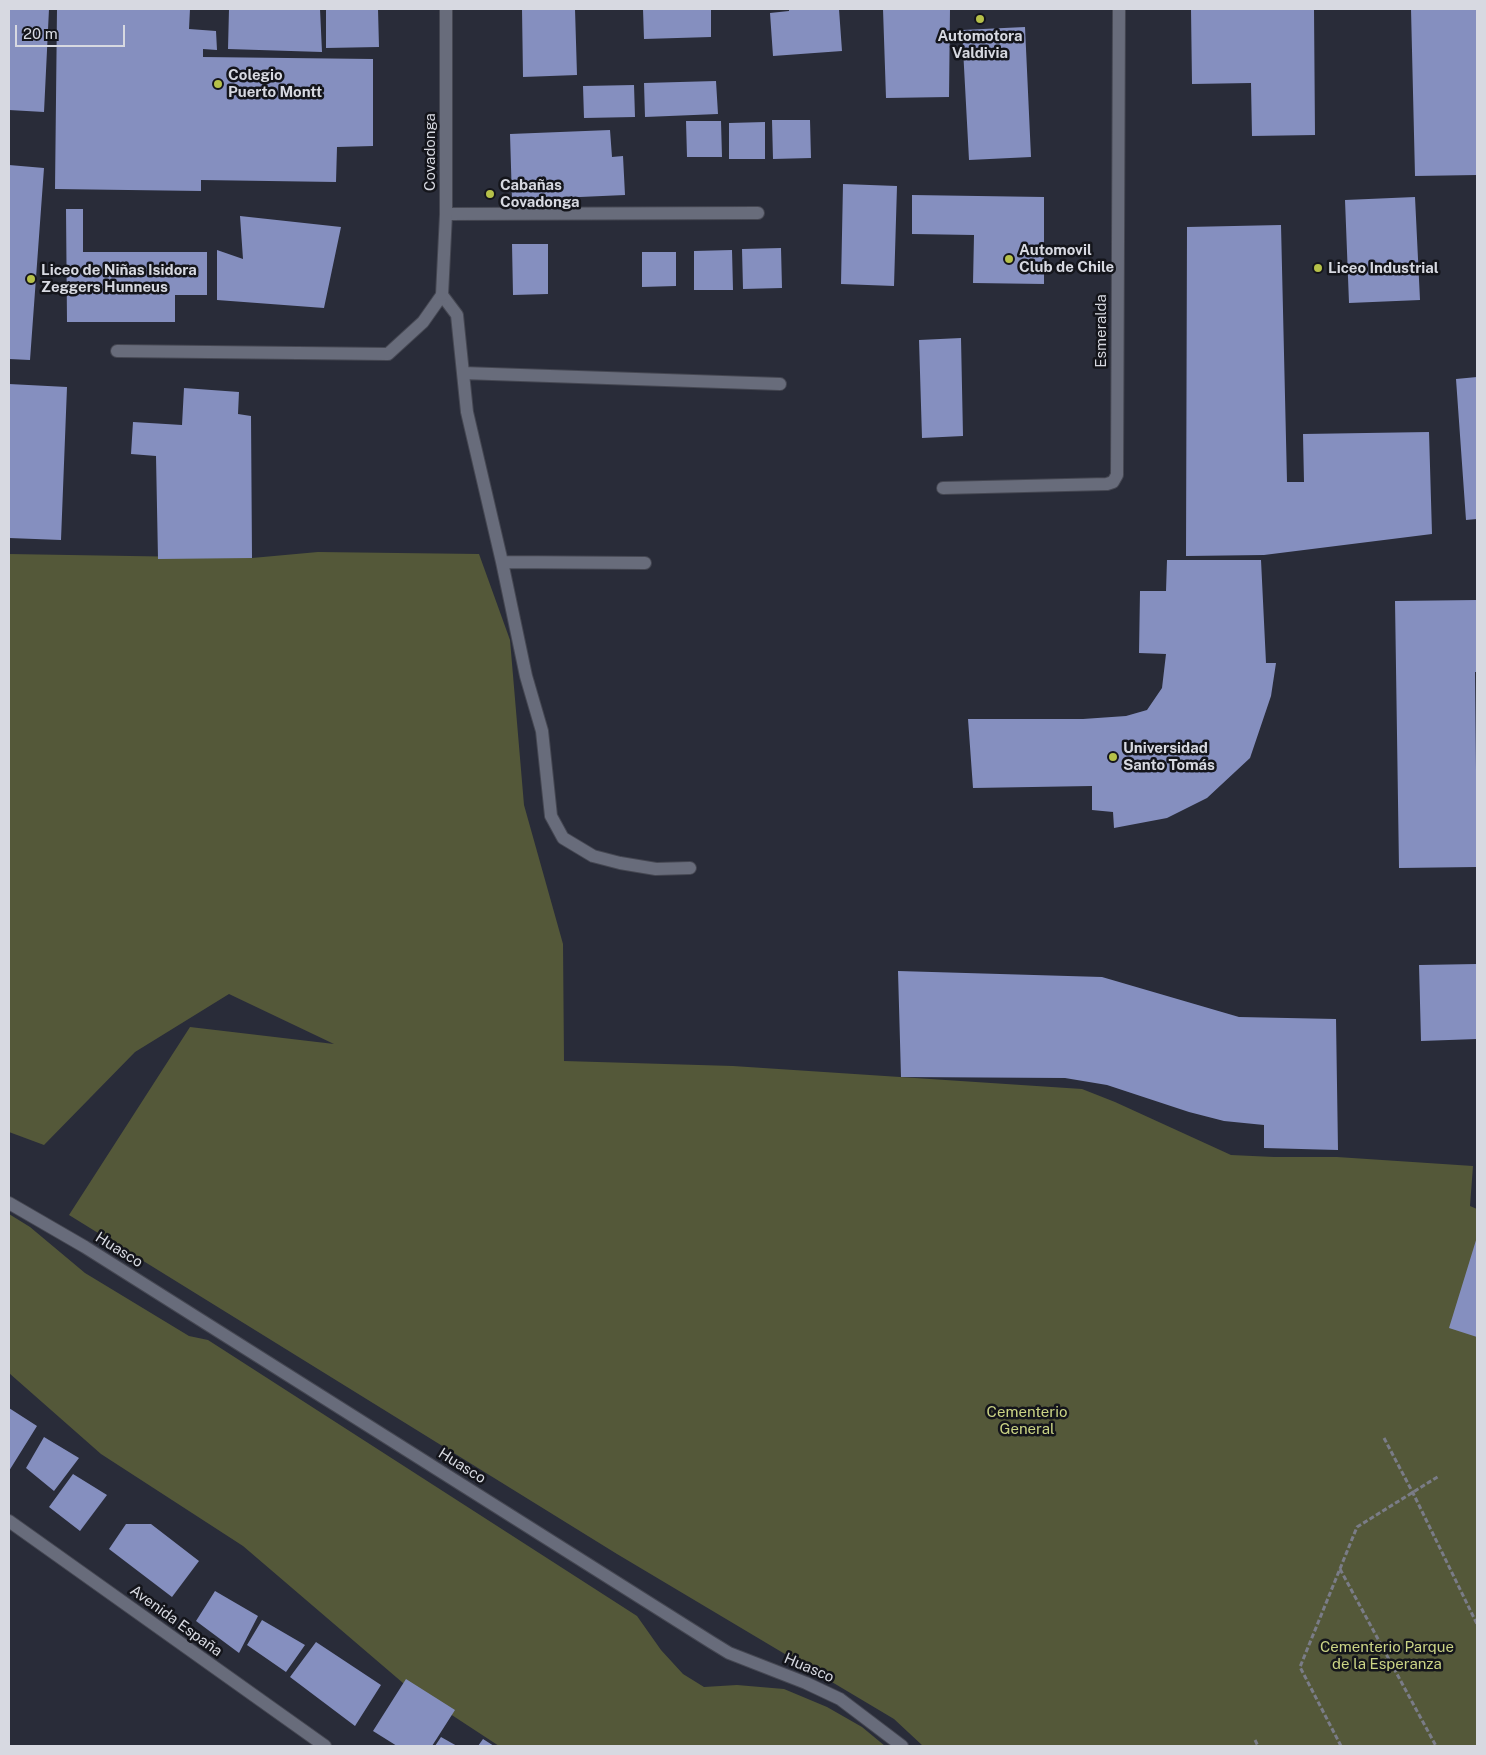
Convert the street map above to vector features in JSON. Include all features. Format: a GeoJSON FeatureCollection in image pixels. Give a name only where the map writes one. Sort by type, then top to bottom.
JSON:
{"type":"FeatureCollection","features":[{"type":"Feature","properties":{"kind":"street","name":"Covadonga"},"geometry":{"type":"LineString","coordinates":[[442,295],[446,214],[446,9]]}},
{"type":"Feature","properties":{"kind":"street","name":"Esmeralda"},"geometry":{"type":"LineString","coordinates":[[943,488],[1107,484],[1113,482],[1117,475],[1119,9]]}},
{"type":"Feature","properties":{"kind":"street"},"geometry":{"type":"LineString","coordinates":[[446,214],[758,213]]}},
{"type":"Feature","properties":{"kind":"street"},"geometry":{"type":"LineString","coordinates":[[117,351],[388,354],[423,322],[442,295],[457,315],[467,412],[526,676],[542,730],[551,816],[563,838],[593,856],[656,869],[690,868]]}},
{"type":"Feature","properties":{"kind":"street"},"geometry":{"type":"LineString","coordinates":[[463,373],[780,384]]}},
{"type":"Feature","properties":{"kind":"street"},"geometry":{"type":"LineString","coordinates":[[502,562],[645,563]]}},
{"type":"Feature","properties":{"kind":"street","name":"Huasco"},"geometry":{"type":"LineString","coordinates":[[9,1203],[85,1247],[729,1653],[806,1683],[840,1699],[902,1746]]}},
{"type":"Feature","properties":{"kind":"street","name":"Avenida España"},"geometry":{"type":"LineString","coordinates":[[9,1521],[325,1746]]}},
{"type":"Feature","properties":{"kind":"path"},"geometry":{"type":"LineString","coordinates":[[1384,1438],[1477,1624]]}},
{"type":"Feature","properties":{"kind":"path"},"geometry":{"type":"LineString","coordinates":[[1341,1746],[1300,1667],[1357,1527],[1439,1476]]}},
{"type":"Feature","properties":{"kind":"path"},"geometry":{"type":"LineString","coordinates":[[1340,1568],[1436,1746]]}},
{"type":"Feature","properties":{"kind":"path"},"geometry":{"type":"LineString","coordinates":[[1255,1740],[1258,1746]]}},
{"type":"Feature","properties":{"kind":"green space","name":"Cementerio General"},"geometry":{"type":"Polygon","coordinates":[[[318,552],[479,554],[510,640],[524,805],[563,944],[564,1061],[733,1066],[1082,1089],[1231,1155],[1337,1157],[1473,1166],[1470,1206],[1477,1209],[1477,1746],[923,1746],[894,1719],[617,1554],[69,1215],[190,1027],[334,1044],[229,994],[135,1052],[44,1145],[9,1132],[9,554],[252,558],[318,552]]]}},
{"type":"Feature","properties":{"kind":"green space"},"geometry":{"type":"Polygon","coordinates":[[[9,1214],[30,1227],[85,1273],[189,1336],[208,1340],[637,1616],[661,1650],[683,1674],[704,1687],[737,1685],[784,1689],[827,1707],[862,1727],[885,1746],[499,1746],[403,1683],[243,1546],[101,1454],[9,1373],[9,1214]]]}},
{"type":"Feature","properties":{"kind":"building"},"geometry":{"type":"Polygon","coordinates":[[[9,9],[49,9],[44,112],[9,110],[9,9]]]}},
{"type":"Feature","properties":{"kind":"building","name":"Colegio Puerto Montt"},"geometry":{"type":"Polygon","coordinates":[[[57,9],[190,9],[189,29],[216,31],[217,50],[203,49],[203,57],[373,59],[373,146],[337,147],[336,182],[201,180],[201,191],[55,189],[57,9]]]}},
{"type":"Feature","properties":{"kind":"building"},"geometry":{"type":"Polygon","coordinates":[[[229,9],[320,9],[322,52],[228,49],[229,9]]]}},
{"type":"Feature","properties":{"kind":"building"},"geometry":{"type":"Polygon","coordinates":[[[326,9],[378,9],[379,47],[326,48],[326,9]]]}},
{"type":"Feature","properties":{"kind":"building"},"geometry":{"type":"Polygon","coordinates":[[[522,9],[575,9],[577,75],[523,77],[522,9]]]}},
{"type":"Feature","properties":{"kind":"building"},"geometry":{"type":"Polygon","coordinates":[[[643,9],[711,9],[711,37],[644,39],[643,9]]]}},
{"type":"Feature","properties":{"kind":"building"},"geometry":{"type":"Polygon","coordinates":[[[789,9],[839,9],[842,51],[773,56],[770,13],[789,11],[789,9]]]}},
{"type":"Feature","properties":{"kind":"building"},"geometry":{"type":"Polygon","coordinates":[[[883,9],[950,9],[949,97],[886,98],[883,9]]]}},
{"type":"Feature","properties":{"kind":"building"},"geometry":{"type":"Polygon","coordinates":[[[1191,9],[1314,9],[1315,135],[1252,136],[1251,83],[1192,84],[1191,9]]]}},
{"type":"Feature","properties":{"kind":"building"},"geometry":{"type":"Polygon","coordinates":[[[1411,9],[1477,9],[1477,175],[1415,176],[1411,9]]]}},
{"type":"Feature","properties":{"kind":"building"},"geometry":{"type":"Polygon","coordinates":[[[1025,27],[1031,157],[969,160],[962,30],[1025,27]]]}},
{"type":"Feature","properties":{"kind":"building"},"geometry":{"type":"Polygon","coordinates":[[[716,81],[718,114],[645,117],[644,83],[716,81]]]}},
{"type":"Feature","properties":{"kind":"building"},"geometry":{"type":"Polygon","coordinates":[[[634,85],[635,117],[584,118],[583,86],[634,85]]]}},
{"type":"Feature","properties":{"kind":"building"},"geometry":{"type":"Polygon","coordinates":[[[772,120],[810,120],[811,158],[773,159],[772,120]]]}},
{"type":"Feature","properties":{"kind":"building"},"geometry":{"type":"Polygon","coordinates":[[[686,121],[721,121],[722,157],[687,157],[686,121]]]}},
{"type":"Feature","properties":{"kind":"building"},"geometry":{"type":"Polygon","coordinates":[[[765,122],[765,159],[729,159],[729,123],[765,122]]]}},
{"type":"Feature","properties":{"kind":"building"},"geometry":{"type":"Polygon","coordinates":[[[610,130],[612,157],[623,156],[625,195],[512,200],[510,134],[610,130]]]}},
{"type":"Feature","properties":{"kind":"building"},"geometry":{"type":"Polygon","coordinates":[[[9,165],[44,168],[30,360],[9,359],[9,165]]]}},
{"type":"Feature","properties":{"kind":"building"},"geometry":{"type":"Polygon","coordinates":[[[843,184],[897,186],[894,286],[841,284],[843,184]]]}},
{"type":"Feature","properties":{"kind":"building","name":"Automovil Club de Chile"},"geometry":{"type":"Polygon","coordinates":[[[912,195],[1044,197],[1044,284],[973,283],[974,235],[912,234],[912,195]]]}},
{"type":"Feature","properties":{"kind":"building"},"geometry":{"type":"Polygon","coordinates":[[[1415,197],[1420,300],[1349,303],[1345,200],[1415,197]]]}},
{"type":"Feature","properties":{"kind":"building"},"geometry":{"type":"Polygon","coordinates":[[[66,209],[83,209],[83,252],[207,252],[207,295],[175,295],[175,322],[67,322],[66,209]]]}},
{"type":"Feature","properties":{"kind":"building"},"geometry":{"type":"Polygon","coordinates":[[[240,216],[341,227],[324,308],[217,300],[217,250],[243,259],[240,216]]]}},
{"type":"Feature","properties":{"kind":"building"},"geometry":{"type":"Polygon","coordinates":[[[1281,225],[1287,482],[1304,482],[1303,434],[1429,432],[1432,534],[1264,555],[1186,556],[1187,227],[1281,225]]]}},
{"type":"Feature","properties":{"kind":"building"},"geometry":{"type":"Polygon","coordinates":[[[512,244],[548,244],[548,294],[513,295],[512,244]]]}},
{"type":"Feature","properties":{"kind":"building"},"geometry":{"type":"Polygon","coordinates":[[[781,248],[782,288],[743,289],[742,249],[781,248]]]}},
{"type":"Feature","properties":{"kind":"building"},"geometry":{"type":"Polygon","coordinates":[[[732,250],[733,290],[694,290],[694,251],[732,250]]]}},
{"type":"Feature","properties":{"kind":"building"},"geometry":{"type":"Polygon","coordinates":[[[642,252],[676,252],[676,286],[642,287],[642,252]]]}},
{"type":"Feature","properties":{"kind":"building"},"geometry":{"type":"Polygon","coordinates":[[[961,338],[963,436],[922,438],[919,340],[961,338]]]}},
{"type":"Feature","properties":{"kind":"building"},"geometry":{"type":"Polygon","coordinates":[[[1477,377],[1477,519],[1466,520],[1456,379],[1477,377]]]}},
{"type":"Feature","properties":{"kind":"building"},"geometry":{"type":"Polygon","coordinates":[[[9,384],[67,387],[61,540],[9,538],[9,384]]]}},
{"type":"Feature","properties":{"kind":"building"},"geometry":{"type":"Polygon","coordinates":[[[184,388],[239,392],[238,414],[251,416],[252,558],[158,559],[156,456],[131,454],[133,422],[182,425],[184,388]]]}},
{"type":"Feature","properties":{"kind":"building"},"geometry":{"type":"Polygon","coordinates":[[[1167,560],[1261,560],[1266,663],[1276,663],[1271,696],[1250,758],[1207,798],[1167,818],[1114,828],[1113,812],[1092,810],[1092,786],[973,788],[968,719],[1083,719],[1126,716],[1147,710],[1162,688],[1166,654],[1139,653],[1140,591],[1166,591],[1167,560]]]}},
{"type":"Feature","properties":{"kind":"building"},"geometry":{"type":"Polygon","coordinates":[[[1477,600],[1477,672],[1475,672],[1477,867],[1399,868],[1395,601],[1477,600]]]}},
{"type":"Feature","properties":{"kind":"building"},"geometry":{"type":"Polygon","coordinates":[[[1477,964],[1477,1039],[1421,1041],[1419,965],[1477,964]]]}},
{"type":"Feature","properties":{"kind":"building"},"geometry":{"type":"Polygon","coordinates":[[[898,971],[1102,977],[1239,1017],[1336,1019],[1338,1150],[1264,1148],[1264,1125],[1224,1121],[1189,1112],[1107,1085],[1065,1078],[901,1077],[898,971]]]}},
{"type":"Feature","properties":{"kind":"building"},"geometry":{"type":"Polygon","coordinates":[[[1477,1237],[1477,1337],[1449,1328],[1477,1237]]]}},
{"type":"Feature","properties":{"kind":"building"},"geometry":{"type":"Polygon","coordinates":[[[9,1408],[37,1426],[9,1471],[9,1408]]]}},
{"type":"Feature","properties":{"kind":"building"},"geometry":{"type":"Polygon","coordinates":[[[44,1437],[79,1458],[54,1491],[26,1468],[44,1437]]]}},
{"type":"Feature","properties":{"kind":"building"},"geometry":{"type":"Polygon","coordinates":[[[73,1474],[107,1495],[80,1531],[49,1507],[73,1474]]]}},
{"type":"Feature","properties":{"kind":"building"},"geometry":{"type":"Polygon","coordinates":[[[126,1524],[151,1524],[199,1561],[172,1597],[109,1549],[126,1524]]]}},
{"type":"Feature","properties":{"kind":"building"},"geometry":{"type":"Polygon","coordinates":[[[215,1591],[258,1616],[239,1653],[196,1621],[215,1591]]]}},
{"type":"Feature","properties":{"kind":"building"},"geometry":{"type":"Polygon","coordinates":[[[262,1620],[305,1645],[286,1672],[247,1645],[262,1620]]]}},
{"type":"Feature","properties":{"kind":"building"},"geometry":{"type":"Polygon","coordinates":[[[316,1642],[381,1685],[355,1726],[290,1677],[316,1642]]]}},
{"type":"Feature","properties":{"kind":"building"},"geometry":{"type":"Polygon","coordinates":[[[406,1679],[455,1710],[432,1746],[397,1746],[373,1731],[406,1679]]]}},
{"type":"Feature","properties":{"kind":"building"},"geometry":{"type":"Polygon","coordinates":[[[441,1737],[457,1746],[435,1746],[441,1737]]]}},
{"type":"Feature","properties":{"kind":"building"},"geometry":{"type":"Polygon","coordinates":[[[483,1739],[494,1746],[478,1746],[483,1739]]]}},
{"type":"Feature","properties":{"kind":"place","name":"Automotora Valdivia"},"geometry":{"type":"Point","coordinates":[980,19]}},
{"type":"Feature","properties":{"kind":"place","name":"Colegio Puerto Montt"},"geometry":{"type":"Point","coordinates":[218,84]}},
{"type":"Feature","properties":{"kind":"place","name":"Cabañas Covadonga"},"geometry":{"type":"Point","coordinates":[490,194]}},
{"type":"Feature","properties":{"kind":"place","name":"Automovil Club de Chile"},"geometry":{"type":"Point","coordinates":[1009,259]}},
{"type":"Feature","properties":{"kind":"place","name":"Liceo Industrial"},"geometry":{"type":"Point","coordinates":[1318,268]}},
{"type":"Feature","properties":{"kind":"place","name":"Liceo de Niñas Isidora Zeggers Hunneus"},"geometry":{"type":"Point","coordinates":[31,279]}},
{"type":"Feature","properties":{"kind":"place","name":"Universidad Santo Tomás"},"geometry":{"type":"Point","coordinates":[1113,757]}},
{"type":"Feature","properties":{"kind":"park label","name":"Cementerio Parque de la Esperanza"},"geometry":{"type":"Point","coordinates":[1387,1656]}}]}
